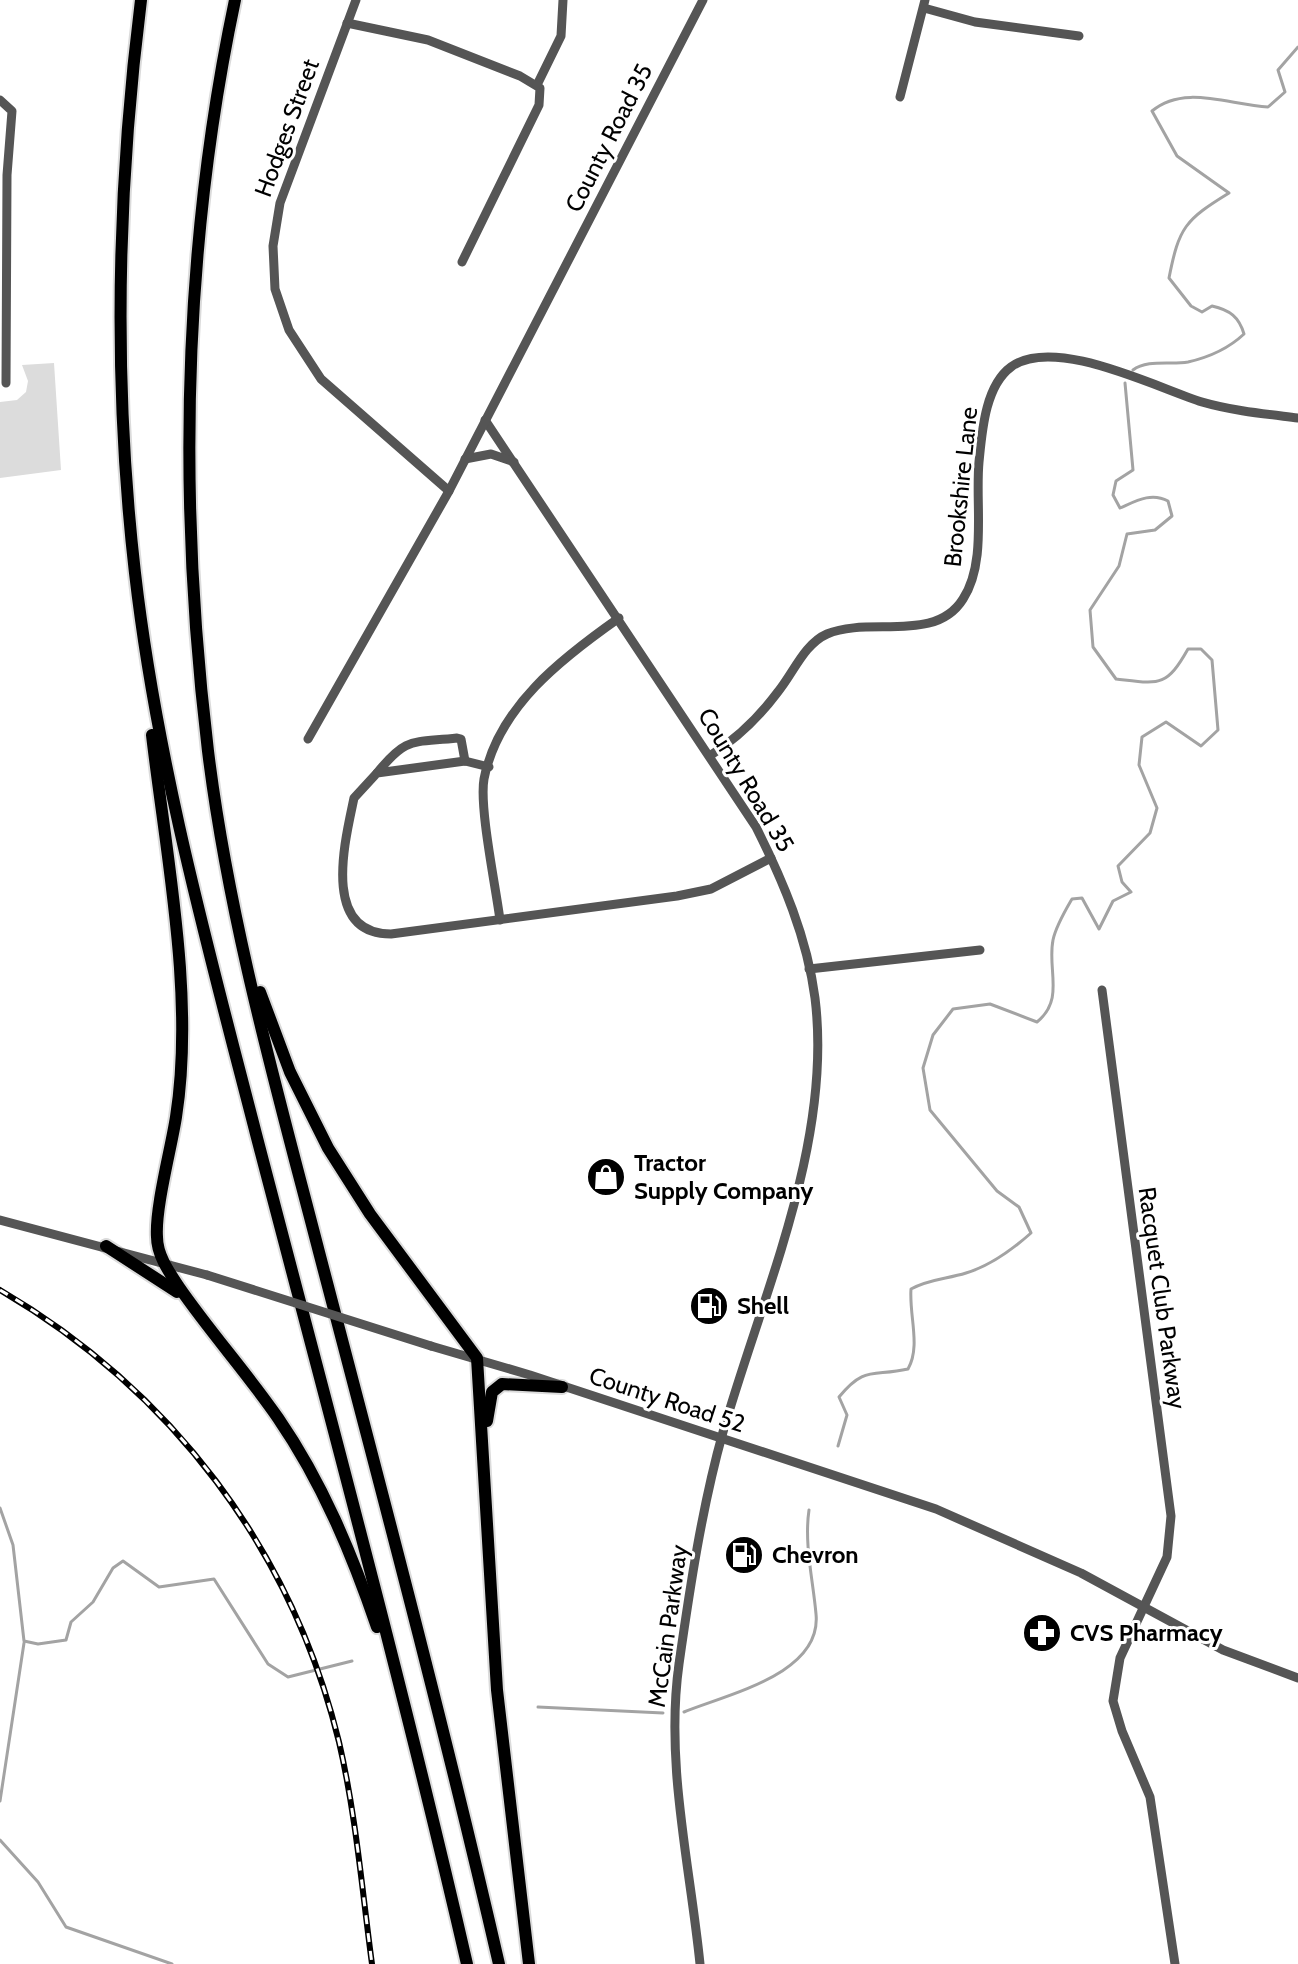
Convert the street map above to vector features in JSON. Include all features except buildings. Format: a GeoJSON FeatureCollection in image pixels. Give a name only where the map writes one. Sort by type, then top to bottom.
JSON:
{"type":"FeatureCollection","features":[{"type":"Feature","properties":{"kind":"highway"},"geometry":{"type":"LineString","coordinates":[[141,0],[125,162],[120,312],[125,465],[181,997],[178,1100],[156,1238],[164,1264],[278,1419],[317,1484],[358,1576],[406,1714]]}},
{"type":"Feature","properties":{"kind":"highway"},"geometry":{"type":"LineString","coordinates":[[235,0],[215,114],[199,247],[190,383],[189,477],[199,668],[231,894],[263,1034],[442,1726],[499,1964]]}},
{"type":"Feature","properties":{"kind":"highway"},"geometry":{"type":"LineString","coordinates":[[137,589],[154,703],[179,832],[406,1714],[467,1964]]}},
{"type":"Feature","properties":{"kind":"highway"},"geometry":{"type":"LineString","coordinates":[[231,894],[277,1039],[321,1136],[370,1214],[477,1358],[497,1690],[529,1964]]}},
{"type":"Feature","properties":{"kind":"highway"},"geometry":{"type":"LineString","coordinates":[[106,1246],[149,1271],[190,1303]]}},
{"type":"Feature","properties":{"kind":"highway"},"geometry":{"type":"LineString","coordinates":[[487,1508],[487,1409],[492,1392],[502,1384],[562,1387]]}},
{"type":"Feature","properties":{"kind":"street","name":"Hodges Street"},"geometry":{"type":"LineString","coordinates":[[356,0],[280,203],[273,246],[275,289],[289,330],[321,379],[449,491]]}},
{"type":"Feature","properties":{"kind":"street"},"geometry":{"type":"LineString","coordinates":[[537,85],[561,36],[563,0]]}},
{"type":"Feature","properties":{"kind":"street","name":"County Road 35"},"geometry":{"type":"LineString","coordinates":[[703,0],[485,420],[711,755],[771,858],[790,900],[809,969],[817,1046],[807,1137],[784,1240],[722,1439]]}},
{"type":"Feature","properties":{"kind":"street"},"geometry":{"type":"LineString","coordinates":[[900,97],[924,4],[975,22],[1079,36]]}},
{"type":"Feature","properties":{"kind":"street"},"geometry":{"type":"LineString","coordinates":[[347,23],[428,40],[537,85],[541,91],[539,105],[462,262]]}},
{"type":"Feature","properties":{"kind":"street"},"geometry":{"type":"LineString","coordinates":[[0,100],[12,111],[7,175],[6,383]]}},
{"type":"Feature","properties":{"kind":"street","name":"Brookshire Lane"},"geometry":{"type":"LineString","coordinates":[[711,755],[760,713],[810,647],[825,635],[849,629],[917,625],[944,618],[958,606],[974,572],[977,479],[986,416],[994,389],[1014,364],[1032,359],[1074,359],[1205,403],[1298,418]]}},
{"type":"Feature","properties":{"kind":"street"},"geometry":{"type":"LineString","coordinates":[[308,739],[449,491],[485,420]]}},
{"type":"Feature","properties":{"kind":"street"},"geometry":{"type":"LineString","coordinates":[[465,459],[491,454],[514,462]]}},
{"type":"Feature","properties":{"kind":"street"},"geometry":{"type":"LineString","coordinates":[[500,920],[484,781],[503,726],[539,683],[578,647],[619,618]]}},
{"type":"Feature","properties":{"kind":"street"},"geometry":{"type":"LineString","coordinates":[[465,761],[461,739],[408,744],[397,748],[354,798],[342,860],[345,900],[354,918],[366,929],[381,934],[711,889],[771,858]]}},
{"type":"Feature","properties":{"kind":"street"},"geometry":{"type":"LineString","coordinates":[[377,773],[465,761],[489,767]]}},
{"type":"Feature","properties":{"kind":"street"},"geometry":{"type":"LineString","coordinates":[[809,969],[980,950]]}},
{"type":"Feature","properties":{"kind":"street","name":"Racquet Club Parkway"},"geometry":{"type":"LineString","coordinates":[[1102,990],[1170,1503],[1167,1557],[1120,1658],[1113,1701],[1150,1797],[1175,1964]]}},
{"type":"Feature","properties":{"kind":"street","name":"County Road 52"},"geometry":{"type":"LineString","coordinates":[[0,1220],[207,1275],[477,1358],[885,1491],[999,1534],[1223,1650],[1298,1678]]}},
{"type":"Feature","properties":{"kind":"street","name":"McCain Parkway"},"geometry":{"type":"LineString","coordinates":[[700,1964],[678,1780],[675,1699],[706,1509],[722,1439]]}},
{"type":"Feature","properties":{"kind":"shaded area"},"geometry":{"type":"Polygon","coordinates":[[[54,363],[61,470],[0,478],[0,402],[17,400],[26,392],[28,381],[22,365],[54,363]]]}},
{"type":"Feature","properties":{"kind":"waterway"},"geometry":{"type":"LineString","coordinates":[[1133,370],[1152,363],[1188,362],[1204,358],[1244,334],[1229,312],[1212,306],[1202,312],[1191,306],[1169,278],[1176,247],[1186,226],[1202,210],[1229,193],[1177,156],[1152,111],[1165,103],[1192,97],[1268,107],[1285,92],[1278,70],[1298,47]]}},
{"type":"Feature","properties":{"kind":"waterway"},"geometry":{"type":"LineString","coordinates":[[838,1446],[847,1415],[839,1397],[848,1387],[863,1376],[908,1369],[914,1351],[911,1289],[984,1266],[1031,1233],[1019,1207],[997,1191],[930,1110],[923,1068],[933,1035],[953,1009],[990,1004],[1037,1022],[1045,1013],[1053,994],[1053,940],[1072,899],[1082,898],[1099,929],[1113,901],[1131,892],[1122,882],[1118,866],[1150,833],[1157,808],[1139,765],[1142,737],[1166,722],[1201,746],[1218,730],[1212,660],[1201,649],[1188,649],[1167,677],[1142,682],[1116,679],[1093,647],[1090,610],[1119,566],[1127,534],[1155,530],[1172,516],[1168,501],[1162,498],[1144,498],[1120,508],[1113,495],[1116,481],[1133,470],[1125,383]]}},
{"type":"Feature","properties":{"kind":"waterway"},"geometry":{"type":"LineString","coordinates":[[0,1508],[13,1545],[24,1641],[38,1644],[66,1640],[71,1622],[93,1602],[113,1568],[123,1561],[159,1587],[214,1579],[268,1664],[288,1677],[352,1661]]}},
{"type":"Feature","properties":{"kind":"waterway"},"geometry":{"type":"LineString","coordinates":[[684,1712],[769,1679],[804,1652],[814,1635],[816,1614],[808,1549],[809,1510]]}},
{"type":"Feature","properties":{"kind":"waterway"},"geometry":{"type":"LineString","coordinates":[[0,1801],[24,1643]]}},
{"type":"Feature","properties":{"kind":"waterway"},"geometry":{"type":"LineString","coordinates":[[538,1707],[663,1713]]}},
{"type":"Feature","properties":{"kind":"waterway"},"geometry":{"type":"LineString","coordinates":[[0,1840],[38,1882],[66,1927],[172,1964]]}},
{"type":"Feature","properties":{"kind":"railway"},"geometry":{"type":"LineString","coordinates":[[0,1290],[62,1330],[118,1376],[170,1426],[216,1481],[256,1541],[290,1604],[318,1671],[339,1742],[354,1825],[372,1964]]}},
{"type":"Feature","properties":{"kind":"place","name":"Tractor Supply Company"},"geometry":{"type":"Point","coordinates":[606,1177]}},
{"type":"Feature","properties":{"kind":"place","name":"Shell"},"geometry":{"type":"Point","coordinates":[709,1306]}},
{"type":"Feature","properties":{"kind":"place","name":"Chevron"},"geometry":{"type":"Point","coordinates":[744,1555]}},
{"type":"Feature","properties":{"kind":"place","name":"CVS Pharmacy"},"geometry":{"type":"Point","coordinates":[1042,1633]}}]}
